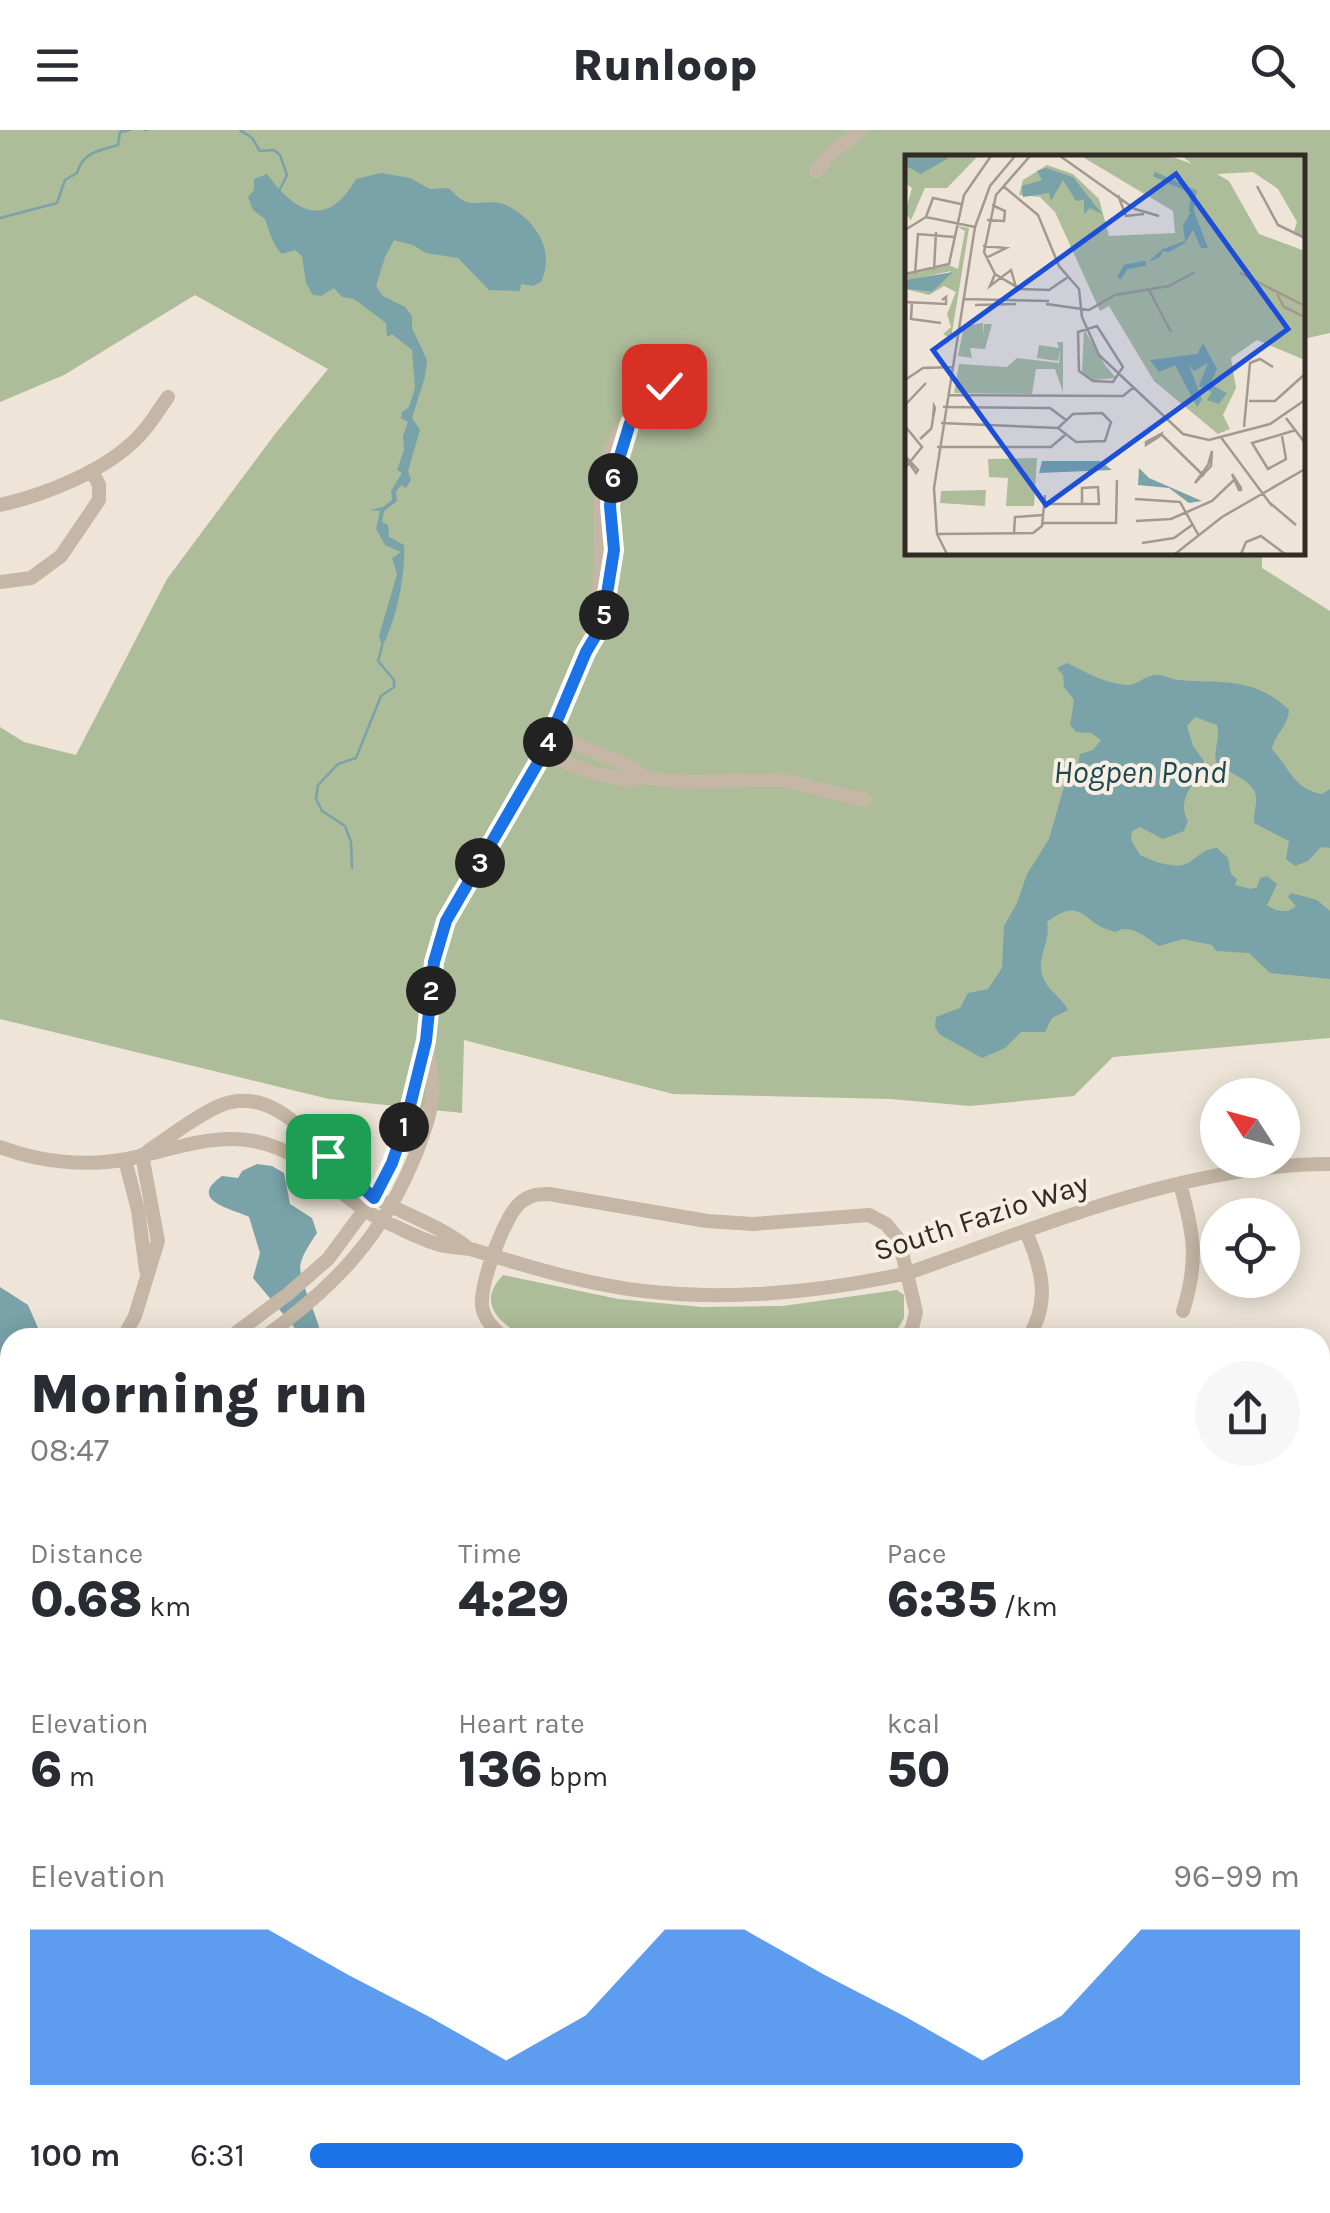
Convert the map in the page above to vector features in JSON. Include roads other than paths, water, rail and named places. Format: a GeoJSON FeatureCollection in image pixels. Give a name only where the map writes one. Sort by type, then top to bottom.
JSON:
{"type":"FeatureCollection","features":[{"type":"Feature","properties":{"kind":"street"},"geometry":{"type":"LineString","coordinates":[[816,171],[861,130]]}},
{"type":"Feature","properties":{"kind":"street"},"geometry":{"type":"LineString","coordinates":[[242,1328],[307,1278],[346,1237],[374,1198],[392,1163],[426,1041],[434,962],[446,921],[543,754],[586,652],[602,625],[611,580],[612,482],[630,423],[664,386]]}},
{"type":"Feature","properties":{"kind":"street"},"geometry":{"type":"LineString","coordinates":[[0,505],[29,498],[92,471],[139,437],[168,397]]}},
{"type":"Feature","properties":{"kind":"street"},"geometry":{"type":"LineString","coordinates":[[0,582],[30,578],[62,556],[99,500],[99,485],[92,471]]}},
{"type":"Feature","properties":{"kind":"street"},"geometry":{"type":"LineString","coordinates":[[552,735],[634,768],[644,777]]}},
{"type":"Feature","properties":{"kind":"street"},"geometry":{"type":"LineString","coordinates":[[543,754],[594,774],[630,781],[644,777],[679,782],[782,780],[864,800]]}},
{"type":"Feature","properties":{"kind":"street"},"geometry":{"type":"LineString","coordinates":[[277,1328],[345,1271],[392,1205],[428,1124],[433,1086],[426,1041]]}},
{"type":"Feature","properties":{"kind":"street"},"geometry":{"type":"LineString","coordinates":[[0,1147],[39,1160],[125,1160],[142,1155],[201,1115],[224,1104],[248,1100],[272,1106],[300,1127],[374,1198]]}},
{"type":"Feature","properties":{"kind":"street","name":"South Fazio Way"},"geometry":{"type":"LineString","coordinates":[[142,1155],[205,1141],[267,1144],[287,1150],[316,1167],[365,1211],[446,1246],[469,1248],[598,1283],[644,1291],[703,1294],[824,1290],[908,1273],[1180,1184],[1229,1172],[1330,1164]]}},
{"type":"Feature","properties":{"kind":"street"},"geometry":{"type":"LineString","coordinates":[[128,1328],[158,1241],[142,1155]]}},
{"type":"Feature","properties":{"kind":"street"},"geometry":{"type":"LineString","coordinates":[[125,1160],[145,1246],[147,1281]]}},
{"type":"Feature","properties":{"kind":"street"},"geometry":{"type":"LineString","coordinates":[[1180,1184],[1194,1241],[1193,1280],[1183,1311]]}},
{"type":"Feature","properties":{"kind":"street"},"geometry":{"type":"LineString","coordinates":[[493,1328],[482,1306],[507,1218],[534,1194],[549,1194],[707,1222],[752,1224],[869,1215],[886,1224],[899,1240],[916,1312],[912,1328]]}},
{"type":"Feature","properties":{"kind":"street","name":"South Fazio Way"},"geometry":{"type":"LineString","coordinates":[[374,1198],[448,1232],[469,1248]]}},
{"type":"Feature","properties":{"kind":"street"},"geometry":{"type":"LineString","coordinates":[[1026,1232],[1042,1267],[1043,1298],[1032,1328]]}},
{"type":"Feature","properties":{"kind":"water"},"geometry":{"type":"Polygon","coordinates":[[[381,173],[410,178],[430,189],[448,188],[467,202],[506,205],[534,227],[546,258],[541,282],[533,286],[521,284],[520,291],[489,290],[458,258],[426,253],[394,240],[385,257],[376,286],[383,296],[405,307],[412,316],[412,328],[427,360],[412,418],[420,430],[408,471],[411,480],[406,488],[401,485],[396,492],[397,501],[384,511],[382,522],[388,525],[389,537],[404,545],[404,556],[396,611],[382,647],[379,636],[397,574],[392,558],[401,552],[385,545],[376,529],[380,511],[370,510],[392,500],[391,491],[402,473],[397,470],[408,422],[401,418],[415,388],[412,350],[392,334],[387,337],[386,323],[354,299],[342,297],[334,288],[321,296],[313,295],[306,283],[302,256],[295,250],[282,254],[265,219],[253,210],[248,197],[254,190],[254,179],[267,174],[301,207],[323,210],[345,195],[356,179],[381,173]]]}},
{"type":"Feature","properties":{"kind":"water","name":"Hogpen Pond"},"geometry":{"type":"Polygon","coordinates":[[[1067,663],[1102,680],[1125,685],[1158,675],[1248,686],[1273,697],[1289,710],[1272,749],[1304,787],[1322,794],[1330,789],[1330,848],[1321,847],[1308,861],[1295,866],[1286,859],[1289,841],[1254,823],[1256,797],[1251,786],[1216,763],[1217,725],[1195,717],[1187,726],[1193,746],[1204,761],[1184,805],[1188,821],[1184,831],[1163,839],[1140,827],[1132,831],[1131,840],[1140,855],[1170,865],[1183,865],[1204,851],[1217,848],[1228,858],[1231,874],[1237,879],[1235,885],[1251,889],[1267,876],[1277,884],[1267,905],[1278,911],[1296,906],[1288,897],[1291,893],[1317,900],[1330,911],[1330,979],[1270,973],[1249,953],[1216,951],[1212,945],[1183,939],[1159,946],[1133,930],[1112,931],[1081,913],[1067,911],[1047,922],[1041,970],[1068,1010],[1052,1018],[1045,1032],[1021,1032],[1005,1048],[982,1058],[939,1034],[936,1017],[960,1008],[968,993],[988,989],[1002,968],[1004,926],[1027,874],[1049,839],[1070,766],[1078,764],[1080,754],[1093,750],[1101,740],[1091,733],[1076,732],[1070,725],[1074,700],[1057,668],[1067,663]]]}},
{"type":"Feature","properties":{"kind":"water"},"geometry":{"type":"Polygon","coordinates":[[[257,1164],[284,1173],[290,1204],[312,1218],[317,1233],[300,1268],[319,1328],[294,1328],[253,1278],[260,1253],[249,1217],[211,1198],[212,1185],[222,1176],[238,1178],[242,1171],[257,1164]]]}},
{"type":"Feature","properties":{"kind":"water"},"geometry":{"type":"Polygon","coordinates":[[[0,1287],[28,1305],[38,1328],[0,1328],[0,1287]]]}},
{"type":"Feature","properties":{"kind":"waterway"},"geometry":{"type":"LineString","coordinates":[[0,218],[57,203],[65,180],[77,173],[83,161],[92,153],[118,145],[120,132],[130,130]]}},
{"type":"Feature","properties":{"kind":"waterway"},"geometry":{"type":"LineString","coordinates":[[240,130],[252,138],[260,151],[274,150],[280,155],[287,175],[280,189]]}},
{"type":"Feature","properties":{"kind":"waterway"},"geometry":{"type":"LineString","coordinates":[[352,868],[351,842],[345,826],[322,811],[316,799],[318,785],[338,764],[356,758],[381,696],[394,687],[394,680],[378,661],[382,646]]}}]}
